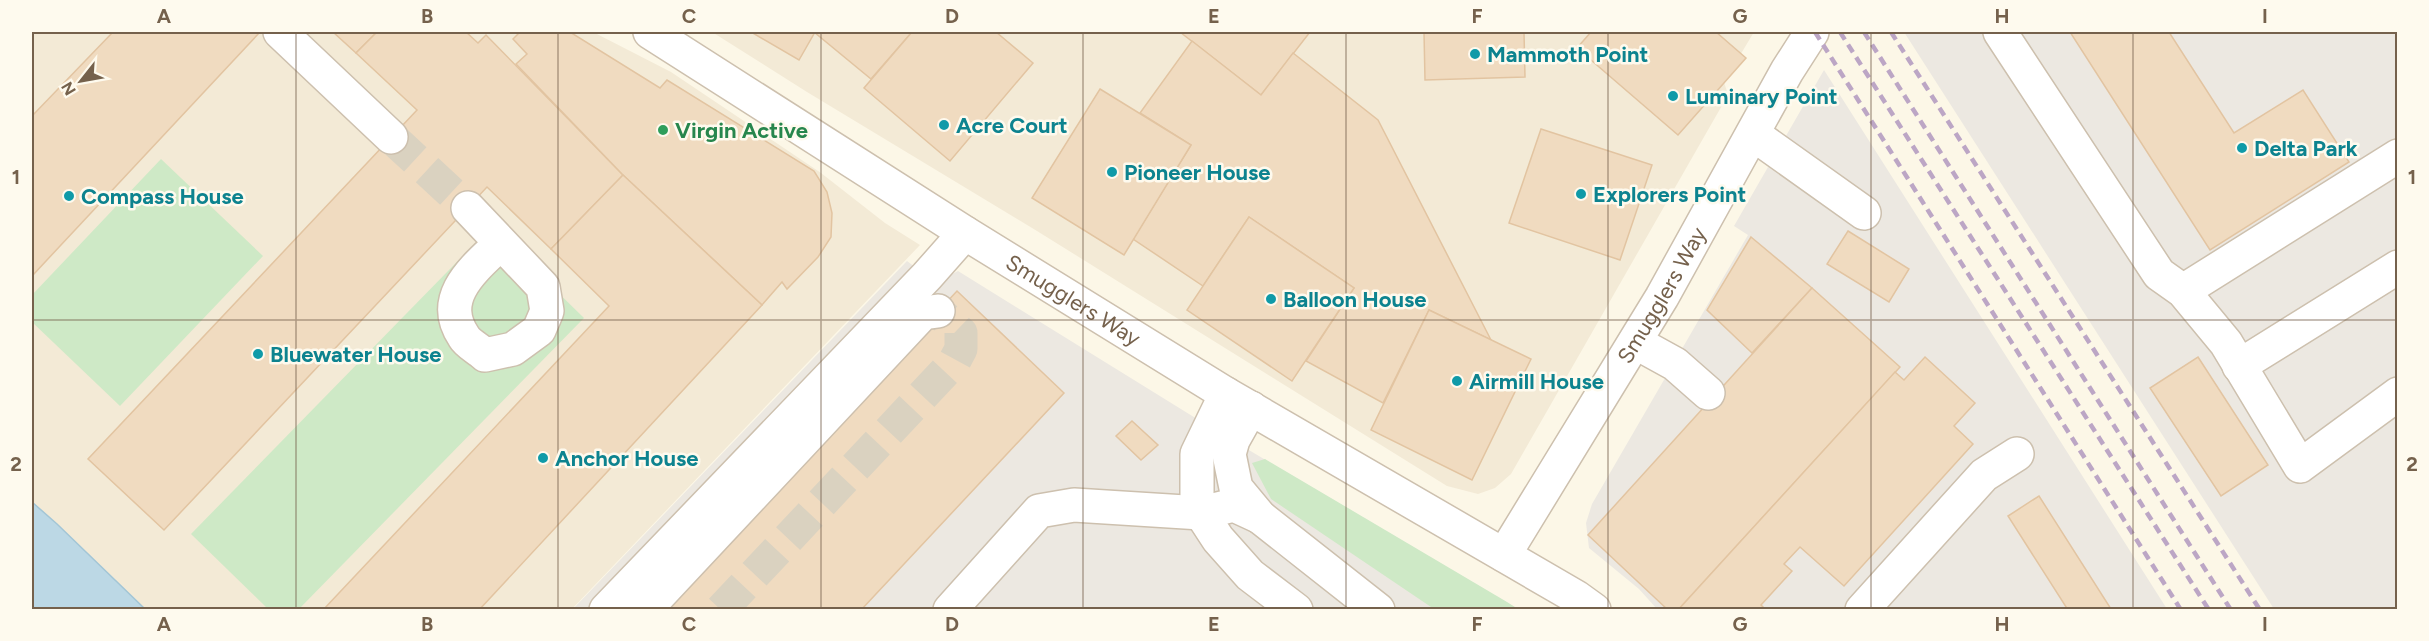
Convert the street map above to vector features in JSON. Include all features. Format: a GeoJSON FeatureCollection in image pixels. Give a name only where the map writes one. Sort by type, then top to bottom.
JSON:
{"type":"FeatureCollection","features":[{"type":"Feature","properties":{"kind":"street"},"geometry":{"type":"LineString","coordinates":[[280,32],[391,137]]}},
{"type":"Feature","properties":{"kind":"street","name":"Smugglers Way"},"geometry":{"type":"LineString","coordinates":[[650,32],[965,233],[1239,401],[1594,609]]}},
{"type":"Feature","properties":{"kind":"street","name":"Smugglers Way"},"geometry":{"type":"LineString","coordinates":[[1504,555],[1635,342],[1754,134],[1787,71],[1812,32]]}},
{"type":"Feature","properties":{"kind":"street"},"geometry":{"type":"LineString","coordinates":[[2000,32],[2158,274],[2183,291],[2226,343],[2300,466],[2397,394]]}},
{"type":"Feature","properties":{"kind":"street"},"geometry":{"type":"LineString","coordinates":[[1754,134],[1864,213]]}},
{"type":"Feature","properties":{"kind":"street"},"geometry":{"type":"LineString","coordinates":[[2183,291],[2397,156]]}},
{"type":"Feature","properties":{"kind":"street"},"geometry":{"type":"LineString","coordinates":[[468,208],[501,243]]}},
{"type":"Feature","properties":{"kind":"street"},"geometry":{"type":"LineString","coordinates":[[606,609],[918,285],[965,233]]}},
{"type":"Feature","properties":{"kind":"street"},"geometry":{"type":"LineString","coordinates":[[2239,366],[2397,267]]}},
{"type":"Feature","properties":{"kind":"street"},"geometry":{"type":"LineString","coordinates":[[645,609],[923,313],[938,311]]}},
{"type":"Feature","properties":{"kind":"street"},"geometry":{"type":"LineString","coordinates":[[1635,342],[1675,364],[1708,393]]}},
{"type":"Feature","properties":{"kind":"street"},"geometry":{"type":"LineString","coordinates":[[1239,401],[1197,454],[1197,501],[1201,513],[1218,539],[1250,575],[1296,609]]}},
{"type":"Feature","properties":{"kind":"street"},"geometry":{"type":"LineString","coordinates":[[1239,401],[1229,454],[1236,488],[1260,517],[1378,609]]}},
{"type":"Feature","properties":{"kind":"street"},"geometry":{"type":"LineString","coordinates":[[1862,609],[1984,475],[2017,454]]}},
{"type":"Feature","properties":{"kind":"street"},"geometry":{"type":"LineString","coordinates":[[950,609],[1039,511],[1074,505],[1201,513],[1234,505],[1260,517]]}},
{"type":"Feature","properties":{"kind":"shaded area"},"geometry":{"type":"Polygon","coordinates":[[[32,32],[593,32],[671,72],[821,173],[885,223],[920,245],[572,609],[145,609],[32,502],[32,32]]]}},
{"type":"Feature","properties":{"kind":"shaded area"},"geometry":{"type":"Polygon","coordinates":[[[712,32],[1754,32],[1724,82],[1728,95],[1511,474],[1495,488],[1478,494],[1447,486],[712,32]]]}},
{"type":"Feature","properties":{"kind":"shaded area"},"geometry":{"type":"Polygon","coordinates":[[[1904,32],[2397,32],[2397,609],[2274,609],[1904,32]]]}},
{"type":"Feature","properties":{"kind":"shaded area"},"geometry":{"type":"Polygon","coordinates":[[[1824,70],[2167,609],[1657,609],[1639,589],[1589,548],[1586,523],[1592,504],[1748,235],[1734,226],[1824,70]]]}},
{"type":"Feature","properties":{"kind":"shaded area"},"geometry":{"type":"Polygon","coordinates":[[[907,261],[936,283],[958,271],[1210,427],[1518,609],[572,610],[907,261]]]}},
{"type":"Feature","properties":{"kind":"green space"},"geometry":{"type":"Polygon","coordinates":[[[161,159],[263,256],[120,406],[32,322],[32,295],[161,159]]]}},
{"type":"Feature","properties":{"kind":"green space"},"geometry":{"type":"Polygon","coordinates":[[[491,227],[584,318],[299,609],[268,609],[191,534],[491,227]]]}},
{"type":"Feature","properties":{"kind":"green space"},"geometry":{"type":"Polygon","coordinates":[[[1265,459],[1518,609],[1434,609],[1271,499],[1252,463],[1265,459]]]}},
{"type":"Feature","properties":{"kind":"water"},"geometry":{"type":"Polygon","coordinates":[[[32,502],[57,524],[145,609],[32,609],[32,502]]]}},
{"type":"Feature","properties":{"kind":"building","name":"Compass House"},"geometry":{"type":"Polygon","coordinates":[[[113,32],[260,32],[32,276],[32,116],[113,32]]]}},
{"type":"Feature","properties":{"kind":"building"},"geometry":{"type":"Polygon","coordinates":[[[333,32],[377,32],[356,53],[333,32]]]}},
{"type":"Feature","properties":{"kind":"building","name":"Bluewater House"},"geometry":{"type":"Polygon","coordinates":[[[377,32],[466,32],[478,43],[486,35],[623,175],[551,249],[487,187],[164,530],[88,459],[417,110],[356,53],[377,32]]]}},
{"type":"Feature","properties":{"kind":"building","name":"Virgin Active"},"geometry":{"type":"Polygon","coordinates":[[[520,32],[570,32],[660,88],[667,80],[814,171],[827,192],[832,213],[831,237],[818,257],[787,289],[782,282],[762,305],[623,175],[516,64],[527,54],[513,39],[520,32]]]}},
{"type":"Feature","properties":{"kind":"building"},"geometry":{"type":"Polygon","coordinates":[[[751,32],[815,32],[799,60],[751,32]]]}},
{"type":"Feature","properties":{"kind":"building"},"geometry":{"type":"Polygon","coordinates":[[[814,32],[912,32],[871,79],[814,32]]]}},
{"type":"Feature","properties":{"kind":"building","name":"Acre Court"},"geometry":{"type":"Polygon","coordinates":[[[912,32],[996,32],[1033,63],[950,161],[864,88],[912,32]]]}},
{"type":"Feature","properties":{"kind":"building"},"geometry":{"type":"Polygon","coordinates":[[[1180,32],[1310,32],[1261,95],[1180,32]]]}},
{"type":"Feature","properties":{"kind":"building","name":"Mammoth Point"},"geometry":{"type":"Polygon","coordinates":[[[1424,32],[1524,32],[1525,77],[1425,80],[1424,32]]]}},
{"type":"Feature","properties":{"kind":"building","name":"Luminary Point"},"geometry":{"type":"Polygon","coordinates":[[[1591,32],[1716,32],[1746,58],[1678,135],[1577,48],[1591,32]]]}},
{"type":"Feature","properties":{"kind":"building","name":"Delta Park"},"geometry":{"type":"Polygon","coordinates":[[[2070,32],[2169,32],[2234,133],[2303,90],[2349,162],[2210,250],[2070,32]]]}},
{"type":"Feature","properties":{"kind":"building"},"geometry":{"type":"Polygon","coordinates":[[[1192,41],[1261,95],[1293,53],[1378,120],[1491,340],[1429,310],[1383,403],[1306,361],[1354,288],[1249,217],[1203,286],[1133,239],[1191,145],[1140,113],[1192,41]]]}},
{"type":"Feature","properties":{"kind":"building","name":"Pioneer House"},"geometry":{"type":"Polygon","coordinates":[[[1100,89],[1191,145],[1124,255],[1032,198],[1100,89]]]}},
{"type":"Feature","properties":{"kind":"building","name":"Explorers Point"},"geometry":{"type":"Polygon","coordinates":[[[1541,129],[1652,165],[1620,260],[1509,223],[1541,129]]]}},
{"type":"Feature","properties":{"kind":"building","name":"Anchor House"},"geometry":{"type":"Polygon","coordinates":[[[623,175],[762,305],[479,610],[323,610],[609,306],[551,249],[623,175]]]}},
{"type":"Feature","properties":{"kind":"building","name":"Balloon House"},"geometry":{"type":"Polygon","coordinates":[[[1249,217],[1354,288],[1292,381],[1187,310],[1249,217]]]}},
{"type":"Feature","properties":{"kind":"building"},"geometry":{"type":"Polygon","coordinates":[[[1848,231],[1909,269],[1889,302],[1827,264],[1848,231]]]}},
{"type":"Feature","properties":{"kind":"building"},"geometry":{"type":"Polygon","coordinates":[[[1751,237],[1812,288],[1752,353],[1707,310],[1751,237]]]}},
{"type":"Feature","properties":{"kind":"building"},"geometry":{"type":"Polygon","coordinates":[[[1812,288],[1900,367],[1678,610],[1668,610],[1588,535],[1812,288]]]}},
{"type":"Feature","properties":{"kind":"building"},"geometry":{"type":"Polygon","coordinates":[[[957,291],[1064,393],[861,610],[658,610],[957,291]]]}},
{"type":"Feature","properties":{"kind":"building","name":"Airmill House"},"geometry":{"type":"Polygon","coordinates":[[[1429,310],[1531,359],[1472,480],[1371,430],[1429,310]]]}},
{"type":"Feature","properties":{"kind":"building"},"geometry":{"type":"Polygon","coordinates":[[[1925,357],[1975,403],[1954,426],[1973,444],[1844,586],[1800,547],[1784,564],[1792,571],[1761,605],[1766,610],[1678,610],[1895,372],[1904,380],[1925,357]]]}},
{"type":"Feature","properties":{"kind":"building"},"geometry":{"type":"Polygon","coordinates":[[[2198,357],[2268,465],[2221,496],[2150,388],[2198,357]]]}},
{"type":"Feature","properties":{"kind":"building"},"geometry":{"type":"Polygon","coordinates":[[[1132,421],[1158,445],[1141,460],[1116,436],[1132,421]]]}},
{"type":"Feature","properties":{"kind":"building"},"geometry":{"type":"Polygon","coordinates":[[[2039,496],[2111,610],[2068,610],[2008,516],[2039,496]]]}},
{"type":"Feature","properties":{"kind":"tunnel"},"geometry":{"type":"LineString","coordinates":[[391,137],[468,208]]}},
{"type":"Feature","properties":{"kind":"tunnel"},"geometry":{"type":"LineString","coordinates":[[721,610],[954,362],[961,349],[961,333],[938,311]]}},
{"type":"Feature","properties":{"kind":"railway"},"geometry":{"type":"LineString","coordinates":[[1815,32],[2181,610]]}},
{"type":"Feature","properties":{"kind":"railway"},"geometry":{"type":"LineString","coordinates":[[1840,32],[2209,610]]}},
{"type":"Feature","properties":{"kind":"railway"},"geometry":{"type":"LineString","coordinates":[[1864,32],[2231,610]]}},
{"type":"Feature","properties":{"kind":"railway"},"geometry":{"type":"LineString","coordinates":[[1891,32],[2260,610]]}},
{"type":"Feature","properties":{"kind":"place","name":"Mammoth Point"},"geometry":{"type":"Point","coordinates":[1475,54]}},
{"type":"Feature","properties":{"kind":"place","name":"Luminary Point"},"geometry":{"type":"Point","coordinates":[1673,96]}},
{"type":"Feature","properties":{"kind":"place","name":"Acre Court"},"geometry":{"type":"Point","coordinates":[944,125]}},
{"type":"Feature","properties":{"kind":"place","name":"Virgin Active"},"geometry":{"type":"Point","coordinates":[663,130]}},
{"type":"Feature","properties":{"kind":"place","name":"Delta Park"},"geometry":{"type":"Point","coordinates":[2242,148]}},
{"type":"Feature","properties":{"kind":"place","name":"Pioneer House"},"geometry":{"type":"Point","coordinates":[1112,172]}},
{"type":"Feature","properties":{"kind":"place","name":"Explorers Point"},"geometry":{"type":"Point","coordinates":[1581,194]}},
{"type":"Feature","properties":{"kind":"place","name":"Compass House"},"geometry":{"type":"Point","coordinates":[69,196]}},
{"type":"Feature","properties":{"kind":"place","name":"Balloon House"},"geometry":{"type":"Point","coordinates":[1271,299]}},
{"type":"Feature","properties":{"kind":"place","name":"Bluewater House"},"geometry":{"type":"Point","coordinates":[258,354]}},
{"type":"Feature","properties":{"kind":"place","name":"Airmill House"},"geometry":{"type":"Point","coordinates":[1457,381]}},
{"type":"Feature","properties":{"kind":"place","name":"Anchor House"},"geometry":{"type":"Point","coordinates":[543,458]}}]}
